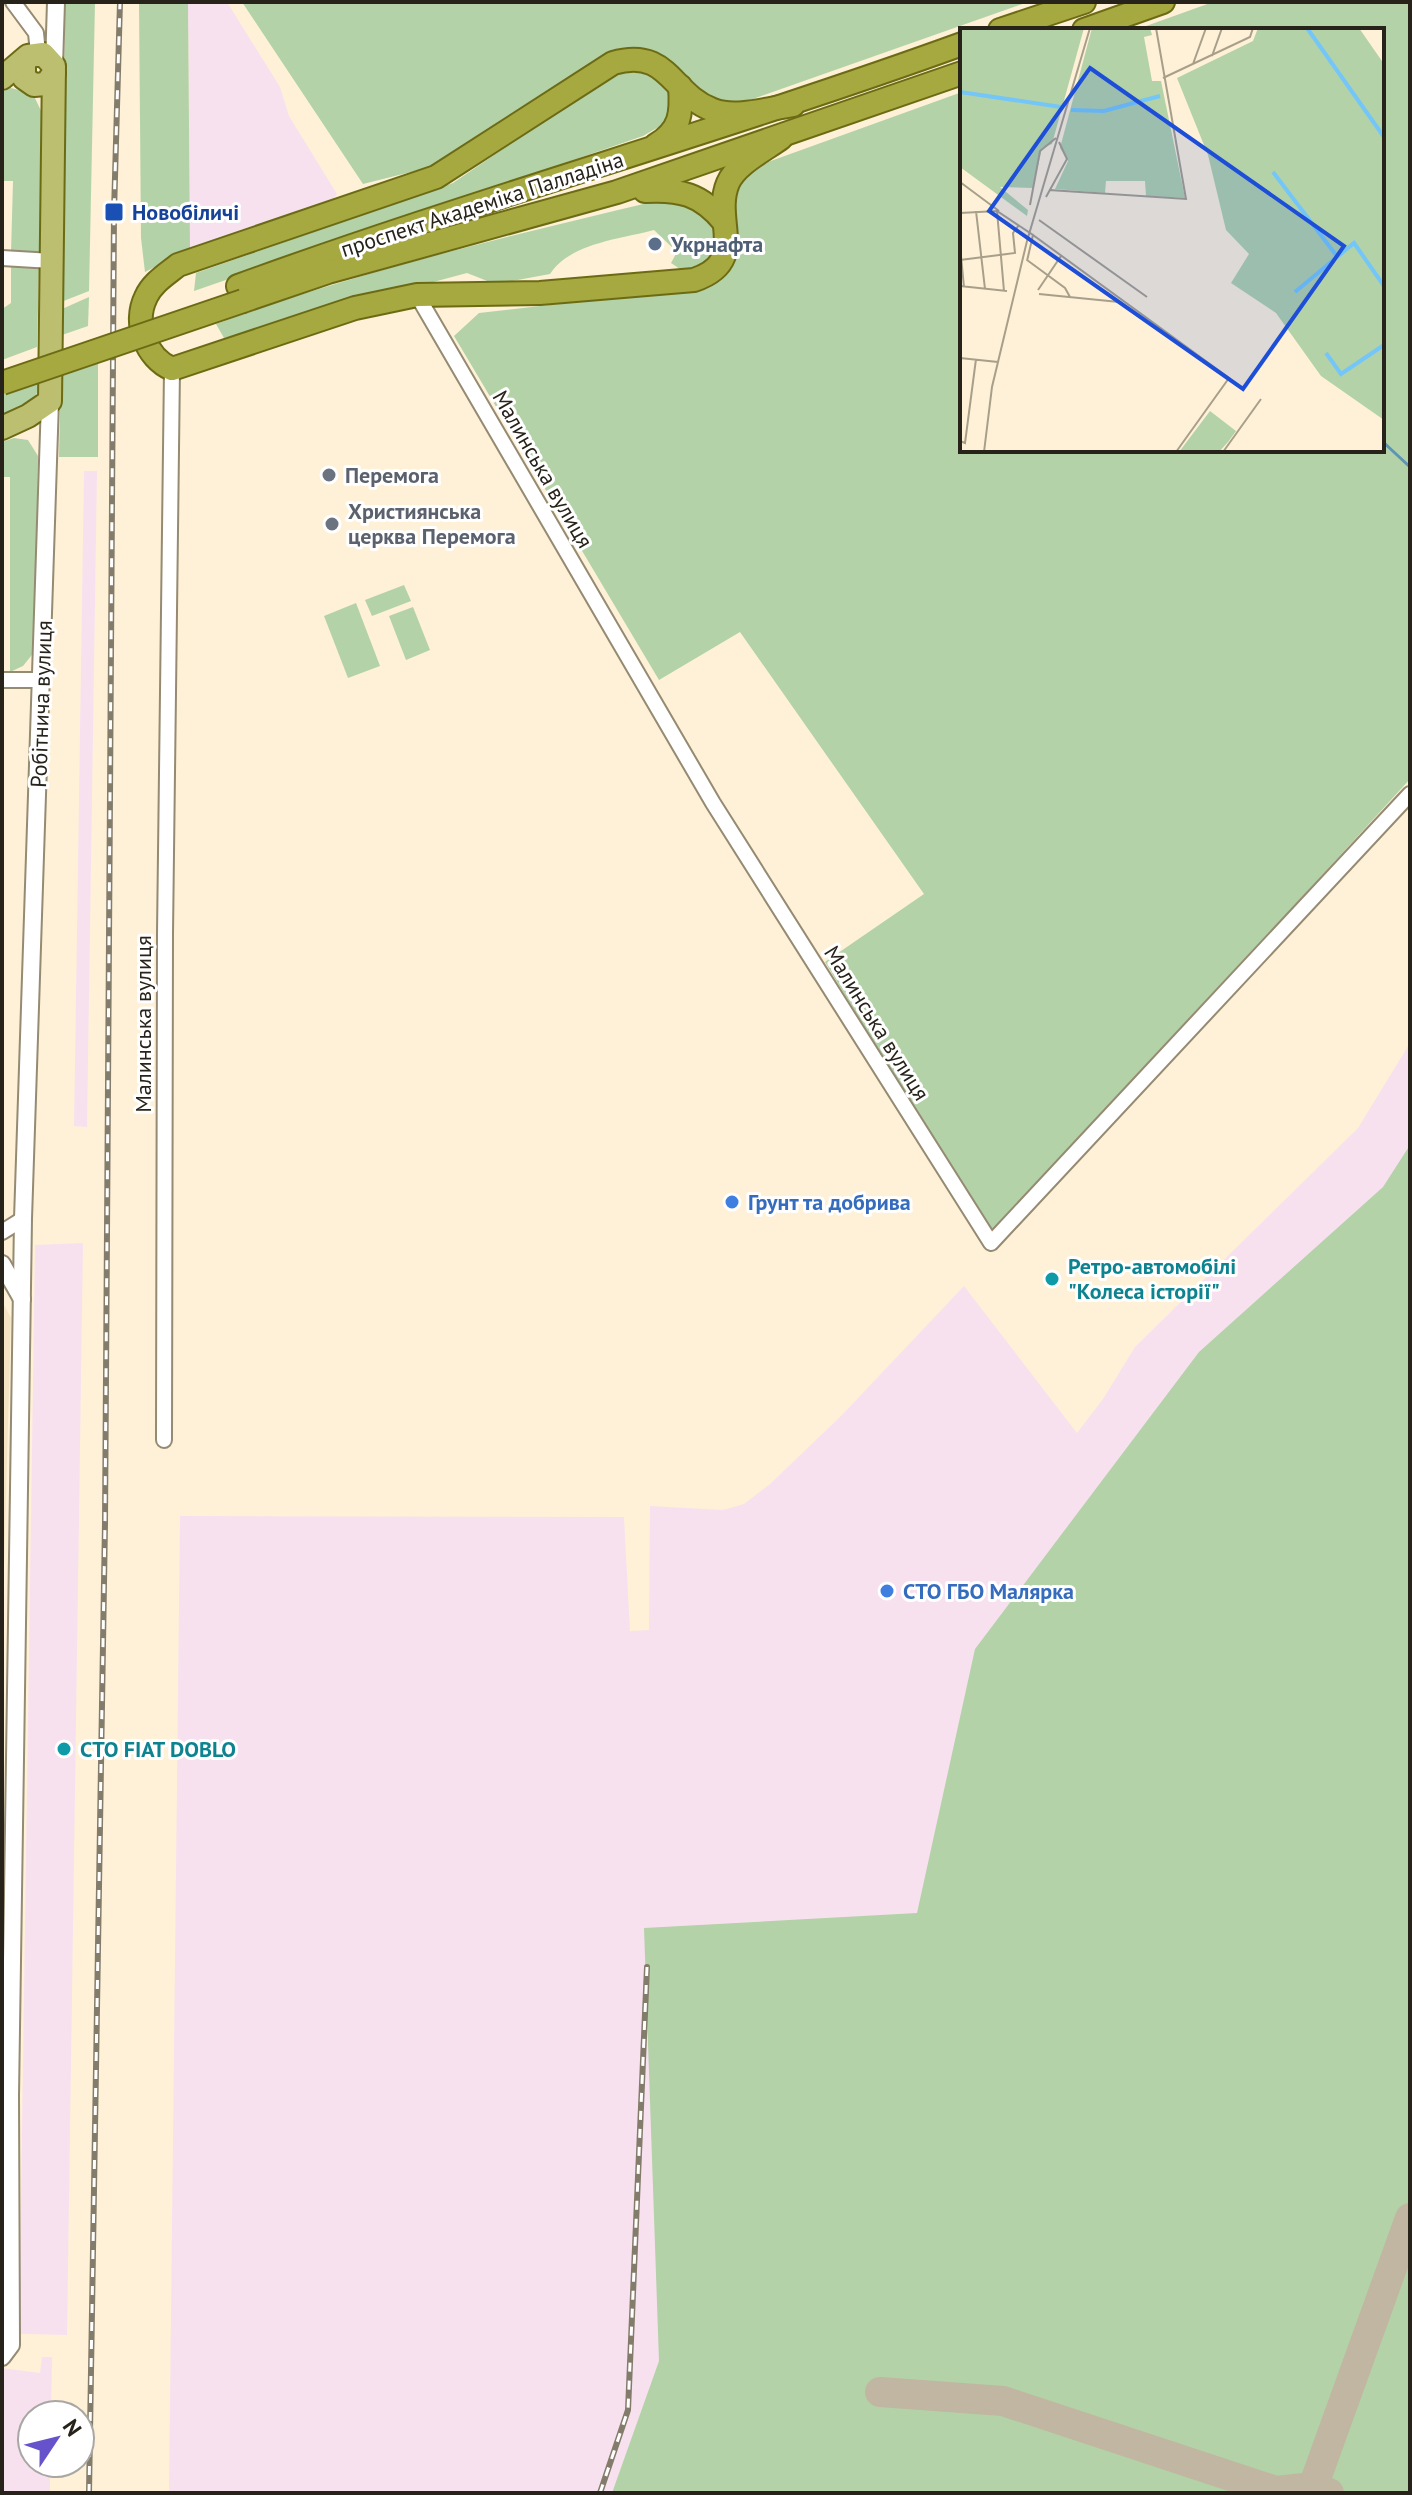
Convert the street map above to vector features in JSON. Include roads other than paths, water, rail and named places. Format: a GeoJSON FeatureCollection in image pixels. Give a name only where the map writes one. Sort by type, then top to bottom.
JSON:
{"type":"FeatureCollection","features":[{"type":"Feature","properties":{"kind":"highway"},"geometry":{"type":"LineString","coordinates":[[1006,28],[1084,2]]}},
{"type":"Feature","properties":{"kind":"highway"},"geometry":{"type":"LineString","coordinates":[[1090,28],[1163,2]]}},
{"type":"Feature","properties":{"kind":"highway","name":"проспект Академіка Палладіна"},"geometry":{"type":"LineString","coordinates":[[2,383],[240,294],[409,225],[793,105],[960,45]]}},
{"type":"Feature","properties":{"kind":"highway"},"geometry":{"type":"LineString","coordinates":[[781,138],[729,179],[724,222],[725,255],[710,275],[694,280],[540,293],[417,295],[355,308],[172,369],[152,352],[142,336],[141,317],[145,297],[159,279],[178,265],[436,177],[613,63],[642,59],[657,65],[697,101],[728,113],[793,105]]}},
{"type":"Feature","properties":{"kind":"highway","name":"проспект Академіка Палладіна"},"geometry":{"type":"LineString","coordinates":[[2,368],[240,294],[617,192],[781,138],[960,74]]}},
{"type":"Feature","properties":{"kind":"highway"},"geometry":{"type":"LineString","coordinates":[[642,154],[676,128],[682,115],[680,86]]}},
{"type":"Feature","properties":{"kind":"highway"},"geometry":{"type":"LineString","coordinates":[[617,192],[670,190],[689,193],[713,209],[724,222]]}},
{"type":"Feature","properties":{"kind":"main road"},"geometry":{"type":"LineString","coordinates":[[2,78],[42,63]]}},
{"type":"Feature","properties":{"kind":"main road"},"geometry":{"type":"LineString","coordinates":[[42,63],[22,72],[54,108]]}},
{"type":"Feature","properties":{"kind":"main road","name":"Робітнича вулиця"},"geometry":{"type":"LineString","coordinates":[[42,63],[54,108],[50,401]]}},
{"type":"Feature","properties":{"kind":"main road"},"geometry":{"type":"LineString","coordinates":[[2,78],[32,84]]}},
{"type":"Feature","properties":{"kind":"main road"},"geometry":{"type":"LineString","coordinates":[[9,426],[50,401]]}},
{"type":"Feature","properties":{"kind":"street"},"geometry":{"type":"LineString","coordinates":[[13,2],[36,33],[42,63]]}},
{"type":"Feature","properties":{"kind":"street"},"geometry":{"type":"LineString","coordinates":[[42,63],[56,27],[56,2]]}},
{"type":"Feature","properties":{"kind":"street"},"geometry":{"type":"LineString","coordinates":[[2,258],[52,261]]}},
{"type":"Feature","properties":{"kind":"street","name":"Малинська вулиця"},"geometry":{"type":"LineString","coordinates":[[417,295],[713,803],[991,1243],[1410,794]]}},
{"type":"Feature","properties":{"kind":"street","name":"Малинська вулиця"},"geometry":{"type":"LineString","coordinates":[[164,1440],[165,934],[172,369]]}},
{"type":"Feature","properties":{"kind":"street","name":"Робітнича вулиця"},"geometry":{"type":"LineString","coordinates":[[6,2351],[23,1219],[50,401]]}},
{"type":"Feature","properties":{"kind":"street"},"geometry":{"type":"LineString","coordinates":[[9,426],[39,428],[48,435]]}},
{"type":"Feature","properties":{"kind":"street"},"geometry":{"type":"LineString","coordinates":[[2,680],[43,680]]}},
{"type":"Feature","properties":{"kind":"street"},"geometry":{"type":"LineString","coordinates":[[2,1232],[23,1219]]}},
{"type":"Feature","properties":{"kind":"street"},"geometry":{"type":"LineString","coordinates":[[2,1264],[23,1300]]}},
{"type":"Feature","properties":{"kind":"waterway"},"geometry":{"type":"LineString","coordinates":[[1384,443],[1410,467]]}},
{"type":"Feature","properties":{"kind":"railway"},"geometry":{"type":"LineString","coordinates":[[89,2493],[105,1523],[114,212],[120,2]]}},
{"type":"Feature","properties":{"kind":"railway"},"geometry":{"type":"LineString","coordinates":[[600,2493],[628,2410],[647,1967]]}},
{"type":"Feature","properties":{"kind":"place","name":"Новобіличі"},"geometry":{"type":"Point","coordinates":[114,212]}},
{"type":"Feature","properties":{"kind":"place","name":"Укрнафта"},"geometry":{"type":"Point","coordinates":[655,244]}},
{"type":"Feature","properties":{"kind":"place","name":"Перемога"},"geometry":{"type":"Point","coordinates":[329,475]}},
{"type":"Feature","properties":{"kind":"place","name":"Християнська церква Перемога"},"geometry":{"type":"Point","coordinates":[332,524]}},
{"type":"Feature","properties":{"kind":"place","name":"Грунт та добрива"},"geometry":{"type":"Point","coordinates":[732,1202]}},
{"type":"Feature","properties":{"kind":"place","name":"Ретро-автомобілі \"Колеса історії\""},"geometry":{"type":"Point","coordinates":[1052,1279]}},
{"type":"Feature","properties":{"kind":"place","name":"СТО ГБО Малярка"},"geometry":{"type":"Point","coordinates":[887,1591]}},
{"type":"Feature","properties":{"kind":"place","name":"СТО FIAT DOBLO"},"geometry":{"type":"Point","coordinates":[64,1749]}}]}
